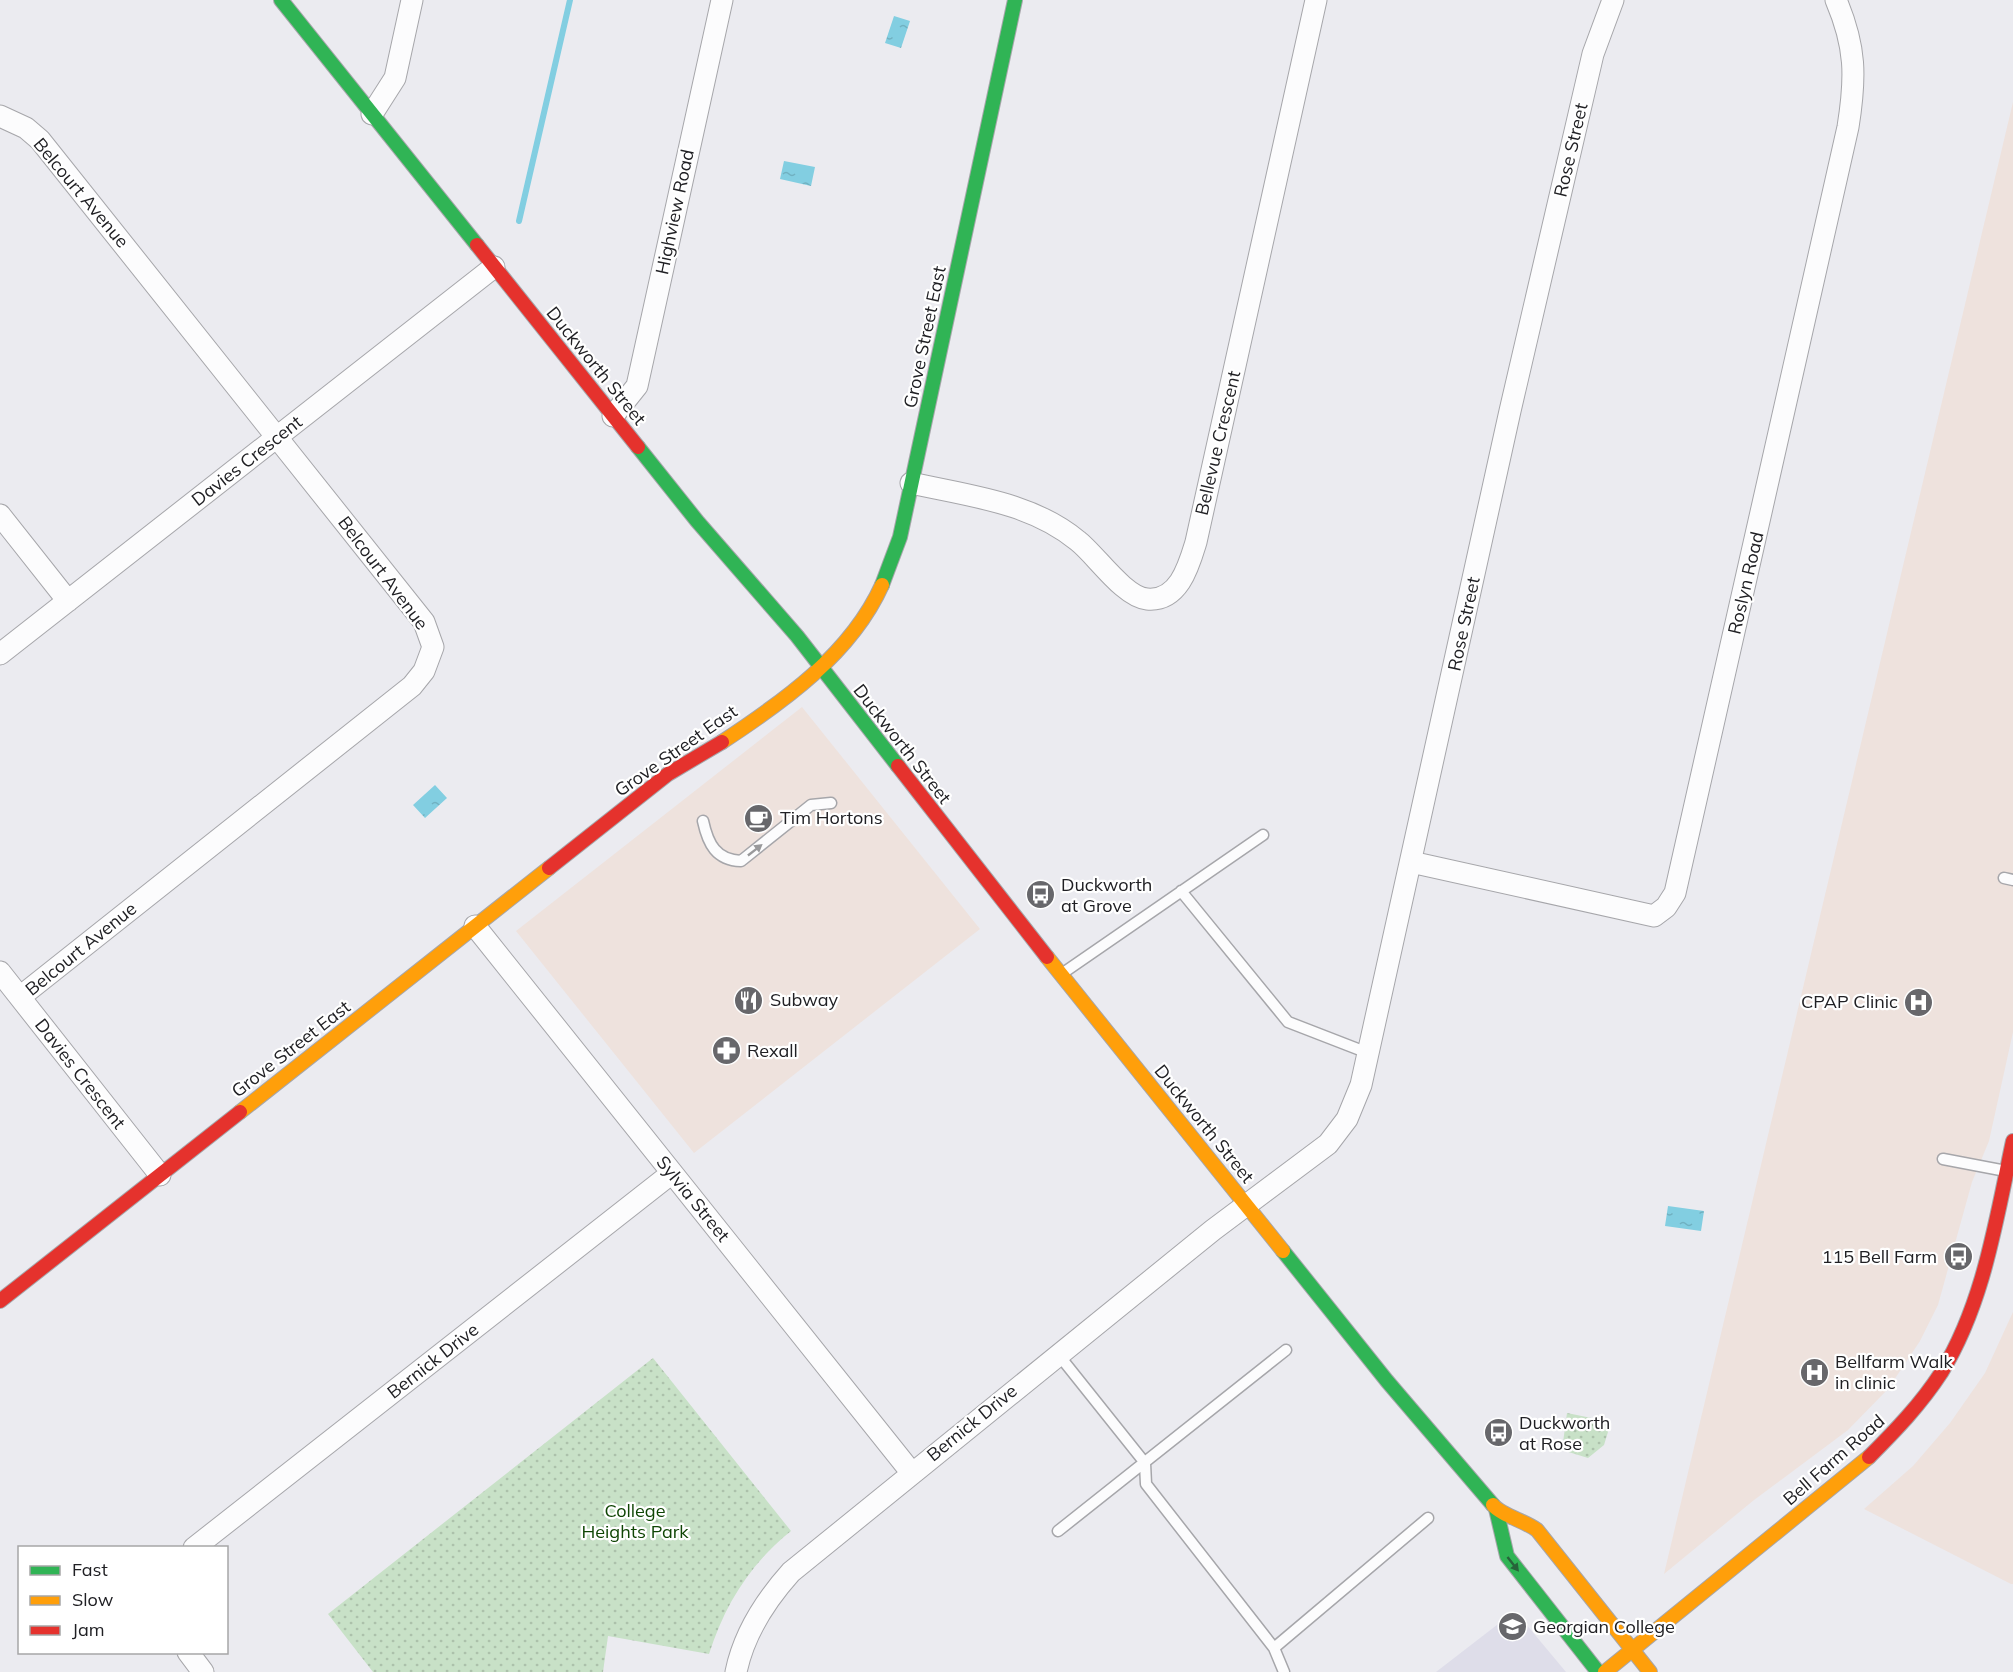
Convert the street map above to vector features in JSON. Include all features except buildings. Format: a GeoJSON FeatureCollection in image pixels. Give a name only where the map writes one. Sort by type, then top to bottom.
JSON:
{"type":"FeatureCollection","features":[{"type":"Feature","properties":{"kind":"street","name":"Duckworth Street"},"geometry":{"type":"LineString","coordinates":[[281,0],[697,521],[819,665],[1061,975],[1246,1205],[1387,1380],[1496,1509],[1507,1556],[1598,1672]]}},
{"type":"Feature","properties":{"kind":"street"},"geometry":{"type":"LineString","coordinates":[[372,114],[395,78],[412,0]]}},
{"type":"Feature","properties":{"kind":"street","name":"Highview Road"},"geometry":{"type":"LineString","coordinates":[[613,416],[637,386],[722,0]]}},
{"type":"Feature","properties":{"kind":"street","name":"Grove Street East"},"geometry":{"type":"LineString","coordinates":[[0,1301],[668,774],[728,739],[785,696],[849,638],[881,585],[900,537],[1015,0]]}},
{"type":"Feature","properties":{"kind":"street","name":"Bellevue Crescent"},"geometry":{"type":"LineString","coordinates":[[911,483],[1013,505],[1036,514],[1079,541],[1134,593],[1146,599],[1158,598],[1173,591],[1182,578],[1196,542],[1316,0]]}},
{"type":"Feature","properties":{"kind":"street","name":"Rose Street"},"geometry":{"type":"LineString","coordinates":[[1246,1205],[1317,1152],[1337,1134],[1356,1102],[1412,862],[1510,411],[1588,77],[1602,26],[1613,0]]}},
{"type":"Feature","properties":{"kind":"street","name":"Roslyn Road"},"geometry":{"type":"LineString","coordinates":[[1412,862],[1654,916],[1666,908],[1675,893],[1848,127],[1853,95],[1853,50],[1836,0]]}},
{"type":"Feature","properties":{"kind":"street","name":"Belcourt Avenue"},"geometry":{"type":"LineString","coordinates":[[0,116],[26,128],[40,140],[424,622],[433,647],[431,659],[412,686],[20,997]]}},
{"type":"Feature","properties":{"kind":"street","name":"Davies Crescent"},"geometry":{"type":"LineString","coordinates":[[0,654],[494,267]]}},
{"type":"Feature","properties":{"kind":"street"},"geometry":{"type":"LineString","coordinates":[[0,515],[68,601]]}},
{"type":"Feature","properties":{"kind":"street","name":"Sylvia Street"},"geometry":{"type":"LineString","coordinates":[[475,926],[911,1472]]}},
{"type":"Feature","properties":{"kind":"street","name":"Davies Crescent"},"geometry":{"type":"LineString","coordinates":[[0,972],[160,1175]]}},
{"type":"Feature","properties":{"kind":"street","name":"Bell Farm Road"},"geometry":{"type":"LineString","coordinates":[[1605,1672],[1859,1466],[1909,1416],[1943,1370],[1974,1304],[2013,1141]]}},
{"type":"Feature","properties":{"kind":"street","name":"Bernick Drive"},"geometry":{"type":"LineString","coordinates":[[197,1546],[672,1173]]}},
{"type":"Feature","properties":{"kind":"street","name":"Bernick Drive"},"geometry":{"type":"LineString","coordinates":[[736,1672],[739,1658],[759,1613],[791,1572],[911,1472],[1246,1205]]}},
{"type":"Feature","properties":{"kind":"street","name":"Duckworth Street"},"geometry":{"type":"LineString","coordinates":[[1496,1509],[1524,1520],[1537,1530],[1650,1672]]}},
{"type":"Feature","properties":{"kind":"street"},"geometry":{"type":"LineString","coordinates":[[189,1654],[203,1672]]}},
{"type":"Feature","properties":{"kind":"lane"},"geometry":{"type":"LineString","coordinates":[[703,821],[708,842],[717,854],[728,860],[741,861],[811,805],[831,803]]}},
{"type":"Feature","properties":{"kind":"lane"},"geometry":{"type":"LineString","coordinates":[[1061,975],[1263,835]]}},
{"type":"Feature","properties":{"kind":"lane"},"geometry":{"type":"LineString","coordinates":[[1181,891],[1288,1022],[1368,1053]]}},
{"type":"Feature","properties":{"kind":"lane"},"geometry":{"type":"LineString","coordinates":[[1943,1159],[2006,1171]]}},
{"type":"Feature","properties":{"kind":"lane"},"geometry":{"type":"LineString","coordinates":[[1058,1531],[1286,1350]]}},
{"type":"Feature","properties":{"kind":"lane"},"geometry":{"type":"LineString","coordinates":[[1058,1354],[1145,1463],[1146,1484],[1274,1648],[1284,1672]]}},
{"type":"Feature","properties":{"kind":"lane"},"geometry":{"type":"LineString","coordinates":[[1274,1648],[1428,1518]]}},
{"type":"Feature","properties":{"kind":"shaded area"},"geometry":{"type":"Polygon","coordinates":[[[2013,102],[2013,1032],[1989,1141],[1972,1182],[1938,1305],[1920,1341],[1888,1389],[1848,1430],[1754,1500],[1664,1574],[2013,102]]]}},
{"type":"Feature","properties":{"kind":"shaded area"},"geometry":{"type":"Polygon","coordinates":[[[802,707],[980,929],[694,1153],[516,931],[802,707]]]}},
{"type":"Feature","properties":{"kind":"shaded area"},"geometry":{"type":"Polygon","coordinates":[[[2013,1312],[2013,1584],[2011,1584],[1864,1509],[1913,1466],[1950,1423],[1985,1373],[2013,1312]]]}},
{"type":"Feature","properties":{"kind":"shaded area","name":"Georgian College"},"geometry":{"type":"Polygon","coordinates":[[[1515,1611],[1566,1672],[1436,1672],[1515,1611]]]}},
{"type":"Feature","properties":{"kind":"green space","name":"College Heights Park"},"geometry":{"type":"Polygon","coordinates":[[[653,1358],[791,1531],[763,1557],[741,1586],[723,1618],[709,1654],[608,1636],[603,1672],[373,1672],[328,1614],[653,1358]]]}},
{"type":"Feature","properties":{"kind":"green space"},"geometry":{"type":"Polygon","coordinates":[[[1567,1413],[1611,1422],[1604,1445],[1588,1458],[1562,1450],[1567,1413]]]}},
{"type":"Feature","properties":{"kind":"water"},"geometry":{"type":"Polygon","coordinates":[[[894,16],[910,21],[901,48],[885,43],[894,16]]]}},
{"type":"Feature","properties":{"kind":"water"},"geometry":{"type":"Polygon","coordinates":[[[784,161],[815,167],[811,186],[780,179],[784,161]]]}},
{"type":"Feature","properties":{"kind":"water"},"geometry":{"type":"Polygon","coordinates":[[[435,785],[447,798],[425,818],[413,805],[435,785]]]}},
{"type":"Feature","properties":{"kind":"water"},"geometry":{"type":"Polygon","coordinates":[[[1668,1206],[1704,1211],[1701,1231],[1665,1226],[1668,1206]]]}},
{"type":"Feature","properties":{"kind":"waterway"},"geometry":{"type":"LineString","coordinates":[[519,221],[570,0]]}},
{"type":"Feature","properties":{"kind":"traffic: fast"},"geometry":{"type":"LineString","coordinates":[[281,0],[477,245]]}},
{"type":"Feature","properties":{"kind":"traffic: fast"},"geometry":{"type":"LineString","coordinates":[[882,585],[900,537],[1015,0]]}},
{"type":"Feature","properties":{"kind":"traffic: fast"},"geometry":{"type":"LineString","coordinates":[[638,447],[697,521],[797,636],[898,766]]}},
{"type":"Feature","properties":{"kind":"traffic: fast"},"geometry":{"type":"LineString","coordinates":[[1283,1251],[1387,1381],[1493,1505]]}},
{"type":"Feature","properties":{"kind":"traffic: fast"},"geometry":{"type":"LineString","coordinates":[[1496,1509],[1507,1556],[1598,1672]]}},
{"type":"Feature","properties":{"kind":"traffic: slow"},"geometry":{"type":"LineString","coordinates":[[722,742],[791,693],[834,654],[869,610],[882,585]]}},
{"type":"Feature","properties":{"kind":"traffic: slow"},"geometry":{"type":"LineString","coordinates":[[240,1112],[549,868]]}},
{"type":"Feature","properties":{"kind":"traffic: slow"},"geometry":{"type":"LineString","coordinates":[[1047,957],[1283,1251]]}},
{"type":"Feature","properties":{"kind":"traffic: slow"},"geometry":{"type":"LineString","coordinates":[[1605,1672],[1869,1457]]}},
{"type":"Feature","properties":{"kind":"traffic: slow"},"geometry":{"type":"LineString","coordinates":[[1493,1505],[1537,1530],[1650,1672]]}},
{"type":"Feature","properties":{"kind":"traffic: jam"},"geometry":{"type":"LineString","coordinates":[[477,245],[638,447]]}},
{"type":"Feature","properties":{"kind":"traffic: jam"},"geometry":{"type":"LineString","coordinates":[[549,868],[668,774],[722,742]]}},
{"type":"Feature","properties":{"kind":"traffic: jam"},"geometry":{"type":"LineString","coordinates":[[898,766],[1047,957]]}},
{"type":"Feature","properties":{"kind":"traffic: jam"},"geometry":{"type":"LineString","coordinates":[[0,1301],[240,1112]]}},
{"type":"Feature","properties":{"kind":"traffic: jam"},"geometry":{"type":"LineString","coordinates":[[1869,1457],[1925,1396],[1956,1346],[1987,1260],[2013,1141]]}},
{"type":"Feature","properties":{"kind":"place","name":"Tim Hortons"},"geometry":{"type":"Point","coordinates":[759,818]}},
{"type":"Feature","properties":{"kind":"place","name":"Duckworth at Grove"},"geometry":{"type":"Point","coordinates":[1040,895]}},
{"type":"Feature","properties":{"kind":"place","name":"Subway"},"geometry":{"type":"Point","coordinates":[749,1000]}},
{"type":"Feature","properties":{"kind":"place","name":"CPAP Clinic"},"geometry":{"type":"Point","coordinates":[1919,1002]}},
{"type":"Feature","properties":{"kind":"place","name":"Rexall"},"geometry":{"type":"Point","coordinates":[726,1051]}},
{"type":"Feature","properties":{"kind":"place","name":"115 Bell Farm"},"geometry":{"type":"Point","coordinates":[1958,1257]}},
{"type":"Feature","properties":{"kind":"place","name":"Bellfarm Walk in clinic"},"geometry":{"type":"Point","coordinates":[1814,1372]}},
{"type":"Feature","properties":{"kind":"place","name":"Duckworth at Rose"},"geometry":{"type":"Point","coordinates":[1498,1433]}},
{"type":"Feature","properties":{"kind":"place","name":"Georgian College"},"geometry":{"type":"Point","coordinates":[1512,1627]}}]}
